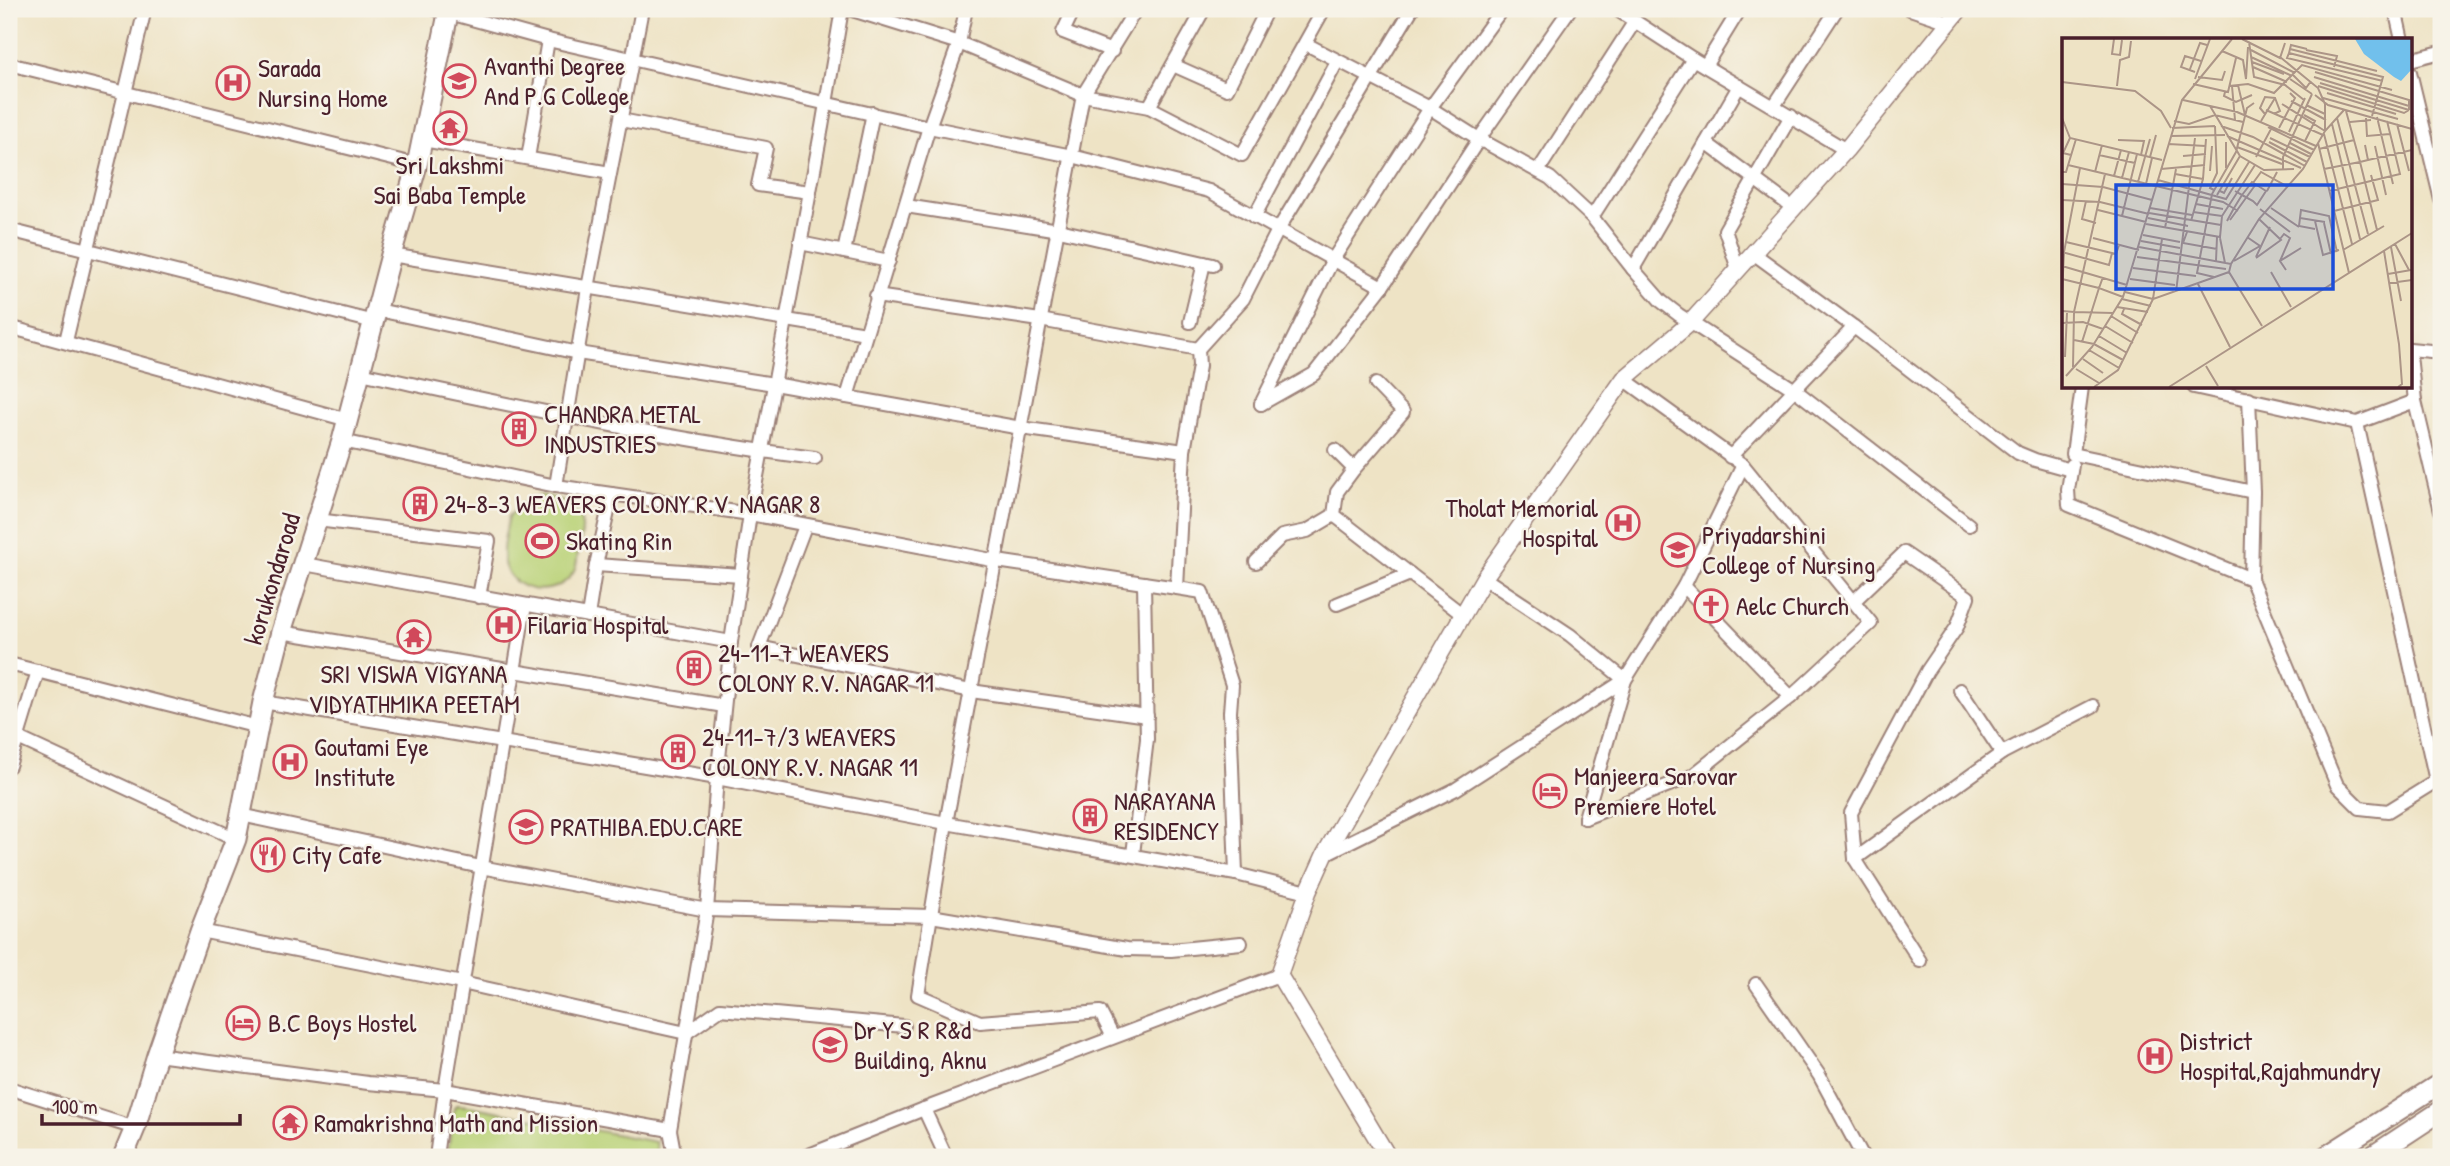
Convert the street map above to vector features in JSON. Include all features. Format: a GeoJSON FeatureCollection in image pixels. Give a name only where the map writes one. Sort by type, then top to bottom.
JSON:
{"type":"FeatureCollection","features":[{"type":"Feature","properties":{"kind":"main road","name":"korukondaroad"},"geometry":{"type":"LineString","coordinates":[[123,1157],[200,931],[236,839],[263,702],[281,632],[342,441],[417,165],[444,10]]}},
{"type":"Feature","properties":{"kind":"main road"},"geometry":{"type":"LineString","coordinates":[[2325,1157],[2441,1083]]}},
{"type":"Feature","properties":{"kind":"main road"},"geometry":{"type":"LineString","coordinates":[[2371,1157],[2441,1111]]}},
{"type":"Feature","properties":{"kind":"street"},"geometry":{"type":"LineString","coordinates":[[66,341],[145,9]]}},
{"type":"Feature","properties":{"kind":"street"},"geometry":{"type":"LineString","coordinates":[[556,486],[588,288],[642,9]]}},
{"type":"Feature","properties":{"kind":"street"},"geometry":{"type":"LineString","coordinates":[[675,1157],[670,1130],[707,910],[731,642],[761,451],[842,9]]}},
{"type":"Feature","properties":{"kind":"street"},"geometry":{"type":"LineString","coordinates":[[849,9],[959,43],[1083,95],[1149,107],[1242,155],[1324,9]]}},
{"type":"Feature","properties":{"kind":"street"},"geometry":{"type":"LineString","coordinates":[[847,397],[929,127],[959,43],[965,9]]}},
{"type":"Feature","properties":{"kind":"street"},"geometry":{"type":"LineString","coordinates":[[1074,9],[1063,32],[1112,51]]}},
{"type":"Feature","properties":{"kind":"street"},"geometry":{"type":"LineString","coordinates":[[1113,1037],[1100,1012],[980,1022],[918,995],[946,823],[1083,95],[1136,9]]}},
{"type":"Feature","properties":{"kind":"street"},"geometry":{"type":"LineString","coordinates":[[1149,107],[1204,9]]}},
{"type":"Feature","properties":{"kind":"street"},"geometry":{"type":"LineString","coordinates":[[1173,65],[1227,89],[1267,9]]}},
{"type":"Feature","properties":{"kind":"street"},"geometry":{"type":"LineString","coordinates":[[1177,588],[1184,451],[1199,366],[1198,349],[1243,299],[1278,230],[1412,9]]}},
{"type":"Feature","properties":{"kind":"street"},"geometry":{"type":"LineString","coordinates":[[1502,9],[1430,108],[1332,261],[1261,404],[1314,374],[1382,288],[1479,139],[1570,9]]}},
{"type":"Feature","properties":{"kind":"street"},"geometry":{"type":"LineString","coordinates":[[1616,9],[1699,63],[1846,150]]}},
{"type":"Feature","properties":{"kind":"street"},"geometry":{"type":"LineString","coordinates":[[1592,217],[1740,9]]}},
{"type":"Feature","properties":{"kind":"street"},"geometry":{"type":"LineString","coordinates":[[1774,106],[1837,9]]}},
{"type":"Feature","properties":{"kind":"street"},"geometry":{"type":"LineString","coordinates":[[1910,9],[1949,22]]}},
{"type":"Feature","properties":{"kind":"street"},"geometry":{"type":"LineString","coordinates":[[1279,975],[1308,892],[1325,854],[1463,615],[1485,578],[1624,379],[1690,323],[1846,150],[1960,9]]}},
{"type":"Feature","properties":{"kind":"street"},"geometry":{"type":"LineString","coordinates":[[2395,9],[2402,38]]}},
{"type":"Feature","properties":{"kind":"street"},"geometry":{"type":"LineString","coordinates":[[444,10],[548,40],[929,127],[1072,156],[1209,191],[1382,288]]}},
{"type":"Feature","properties":{"kind":"street"},"geometry":{"type":"LineString","coordinates":[[1538,171],[1635,21]]}},
{"type":"Feature","properties":{"kind":"street"},"geometry":{"type":"LineString","coordinates":[[528,158],[548,40]]}},
{"type":"Feature","properties":{"kind":"street"},"geometry":{"type":"LineString","coordinates":[[1306,44],[1430,108],[1550,178],[1592,217],[1661,302],[1795,390],[1969,525]]}},
{"type":"Feature","properties":{"kind":"street"},"geometry":{"type":"LineString","coordinates":[[2412,60],[2441,52]]}},
{"type":"Feature","properties":{"kind":"street"},"geometry":{"type":"LineString","coordinates":[[1254,216],[1337,62]]}},
{"type":"Feature","properties":{"kind":"street"},"geometry":{"type":"LineString","coordinates":[[9,64],[417,165]]}},
{"type":"Feature","properties":{"kind":"street"},"geometry":{"type":"LineString","coordinates":[[2412,80],[2441,200]]}},
{"type":"Feature","properties":{"kind":"street"},"geometry":{"type":"LineString","coordinates":[[1633,269],[1739,86]]}},
{"type":"Feature","properties":{"kind":"street"},"geometry":{"type":"LineString","coordinates":[[844,252],[873,113]]}},
{"type":"Feature","properties":{"kind":"street"},"geometry":{"type":"LineString","coordinates":[[1738,269],[1724,230],[1791,116]]}},
{"type":"Feature","properties":{"kind":"street"},"geometry":{"type":"LineString","coordinates":[[621,120],[766,148],[758,185],[810,192]]}},
{"type":"Feature","properties":{"kind":"street"},"geometry":{"type":"LineString","coordinates":[[423,140],[610,173]]}},
{"type":"Feature","properties":{"kind":"street"},"geometry":{"type":"LineString","coordinates":[[1706,143],[1792,207]]}},
{"type":"Feature","properties":{"kind":"street"},"geometry":{"type":"LineString","coordinates":[[906,206],[1059,230],[1209,264],[1190,322]]}},
{"type":"Feature","properties":{"kind":"street"},"geometry":{"type":"LineString","coordinates":[[9,230],[376,316],[1021,428],[1184,451]]}},
{"type":"Feature","properties":{"kind":"street"},"geometry":{"type":"LineString","coordinates":[[800,243],[888,261]]}},
{"type":"Feature","properties":{"kind":"street"},"geometry":{"type":"LineString","coordinates":[[1752,253],[1854,327],[2018,453],[2071,470]]}},
{"type":"Feature","properties":{"kind":"street"},"geometry":{"type":"LineString","coordinates":[[391,256],[866,333]]}},
{"type":"Feature","properties":{"kind":"street"},"geometry":{"type":"LineString","coordinates":[[876,296],[1040,320],[1198,349]]}},
{"type":"Feature","properties":{"kind":"street"},"geometry":{"type":"LineString","coordinates":[[9,327],[348,420]]}},
{"type":"Feature","properties":{"kind":"street"},"geometry":{"type":"LineString","coordinates":[[1730,457],[1854,327]]}},
{"type":"Feature","properties":{"kind":"street"},"geometry":{"type":"LineString","coordinates":[[2412,349],[2441,352]]}},
{"type":"Feature","properties":{"kind":"street"},"geometry":{"type":"LineString","coordinates":[[2412,370],[2416,401],[2441,511]]}},
{"type":"Feature","properties":{"kind":"street"},"geometry":{"type":"LineString","coordinates":[[360,373],[568,417],[816,458]]}},
{"type":"Feature","properties":{"kind":"street"},"geometry":{"type":"LineString","coordinates":[[1624,379],[1743,465],[1871,623],[1791,697],[1692,776],[1585,818],[1625,680],[1684,586],[1743,465]]}},
{"type":"Feature","properties":{"kind":"street"},"geometry":{"type":"LineString","coordinates":[[1334,515],[1337,492],[1403,412],[1376,384]]}},
{"type":"Feature","properties":{"kind":"street"},"geometry":{"type":"LineString","coordinates":[[2082,388],[2068,490],[2069,505],[2251,579]]}},
{"type":"Feature","properties":{"kind":"street"},"geometry":{"type":"LineString","coordinates":[[2199,388],[2357,423],[2416,401]]}},
{"type":"Feature","properties":{"kind":"street"},"geometry":{"type":"LineString","coordinates":[[2249,398],[2253,492],[2251,579],[2337,785],[2360,808],[2388,811],[2439,779],[2357,423]]}},
{"type":"Feature","properties":{"kind":"street"},"geometry":{"type":"LineString","coordinates":[[342,441],[556,486],[750,514],[997,561],[1202,592],[1232,685],[1230,712],[1236,874]]}},
{"type":"Feature","properties":{"kind":"street"},"geometry":{"type":"LineString","coordinates":[[1335,450],[1354,469]]}},
{"type":"Feature","properties":{"kind":"street"},"geometry":{"type":"LineString","coordinates":[[2073,454],[2253,492]]}},
{"type":"Feature","properties":{"kind":"street"},"geometry":{"type":"LineString","coordinates":[[588,616],[612,494]]}},
{"type":"Feature","properties":{"kind":"street"},"geometry":{"type":"LineString","coordinates":[[1334,515],[1463,615]]}},
{"type":"Feature","properties":{"kind":"street"},"geometry":{"type":"LineString","coordinates":[[1256,562],[1282,536],[1307,531],[1334,515]]}},
{"type":"Feature","properties":{"kind":"street"},"geometry":{"type":"LineString","coordinates":[[317,520],[489,541],[479,597]]}},
{"type":"Feature","properties":{"kind":"street"},"geometry":{"type":"LineString","coordinates":[[805,526],[759,647],[971,691],[1147,716]]}},
{"type":"Feature","properties":{"kind":"street"},"geometry":{"type":"LineString","coordinates":[[1854,601],[1904,553],[1968,597],[1957,627],[1927,671],[1851,813],[1855,859],[1920,961]]}},
{"type":"Feature","properties":{"kind":"street"},"geometry":{"type":"LineString","coordinates":[[304,564],[731,642]]}},
{"type":"Feature","properties":{"kind":"street"},"geometry":{"type":"LineString","coordinates":[[596,565],[741,575]]}},
{"type":"Feature","properties":{"kind":"street"},"geometry":{"type":"LineString","coordinates":[[1337,604],[1410,574]]}},
{"type":"Feature","properties":{"kind":"street"},"geometry":{"type":"LineString","coordinates":[[1485,578],[1570,635],[1625,680]]}},
{"type":"Feature","properties":{"kind":"street"},"geometry":{"type":"LineString","coordinates":[[1133,854],[1147,739],[1144,583]]}},
{"type":"Feature","properties":{"kind":"street"},"geometry":{"type":"LineString","coordinates":[[1684,586],[1791,697]]}},
{"type":"Feature","properties":{"kind":"street"},"geometry":{"type":"LineString","coordinates":[[436,1157],[525,605]]}},
{"type":"Feature","properties":{"kind":"street"},"geometry":{"type":"LineString","coordinates":[[281,632],[724,706]]}},
{"type":"Feature","properties":{"kind":"street"},"geometry":{"type":"LineString","coordinates":[[9,664],[258,727]]}},
{"type":"Feature","properties":{"kind":"street"},"geometry":{"type":"LineString","coordinates":[[9,766],[38,671]]}},
{"type":"Feature","properties":{"kind":"street"},"geometry":{"type":"LineString","coordinates":[[1325,854],[1456,789],[1625,680]]}},
{"type":"Feature","properties":{"kind":"street"},"geometry":{"type":"LineString","coordinates":[[1960,690],[2003,753]]}},
{"type":"Feature","properties":{"kind":"street"},"geometry":{"type":"LineString","coordinates":[[263,702],[717,778],[946,823],[1133,854],[1236,874],[1308,892]]}},
{"type":"Feature","properties":{"kind":"street"},"geometry":{"type":"LineString","coordinates":[[1855,859],[2003,753],[2093,706]]}},
{"type":"Feature","properties":{"kind":"street"},"geometry":{"type":"LineString","coordinates":[[18,738],[236,839]]}},
{"type":"Feature","properties":{"kind":"street"},"geometry":{"type":"LineString","coordinates":[[241,814],[481,867],[707,910],[931,916],[1127,949],[1171,950],[1241,943]]}},
{"type":"Feature","properties":{"kind":"street"},"geometry":{"type":"LineString","coordinates":[[200,931],[462,983],[685,1032],[720,1009],[904,1026]]}},
{"type":"Feature","properties":{"kind":"street"},"geometry":{"type":"LineString","coordinates":[[804,1157],[1279,975]]}},
{"type":"Feature","properties":{"kind":"street"},"geometry":{"type":"LineString","coordinates":[[1279,975],[1388,1157]]}},
{"type":"Feature","properties":{"kind":"street"},"geometry":{"type":"LineString","coordinates":[[1756,984],[1819,1074],[1863,1157]]}},
{"type":"Feature","properties":{"kind":"street"},"geometry":{"type":"LineString","coordinates":[[157,1055],[368,1083],[445,1090],[670,1130]]}},
{"type":"Feature","properties":{"kind":"street"},"geometry":{"type":"LineString","coordinates":[[9,1088],[135,1128]]}},
{"type":"Feature","properties":{"kind":"street"},"geometry":{"type":"LineString","coordinates":[[924,1109],[946,1157]]}},
{"type":"Feature","properties":{"kind":"green space","name":"Skating Rin"},"geometry":{"type":"Polygon","coordinates":[[[543,495],[556,498],[573,509],[580,519],[582,529],[573,573],[558,586],[539,590],[520,584],[512,578],[504,563],[503,550],[509,516],[530,498],[543,495]]]}},
{"type":"Feature","properties":{"kind":"green space"},"geometry":{"type":"Polygon","coordinates":[[[456,1105],[656,1142],[658,1157],[447,1157],[456,1105]]]}},
{"type":"Feature","properties":{"kind":"place","name":"Avanthi Degree And P.G College"},"geometry":{"type":"Point","coordinates":[459,81]}},
{"type":"Feature","properties":{"kind":"place","name":"Sarada Nursing Home"},"geometry":{"type":"Point","coordinates":[233,83]}},
{"type":"Feature","properties":{"kind":"place","name":"Sri Lakshmi Sai Baba Temple"},"geometry":{"type":"Point","coordinates":[450,128]}},
{"type":"Feature","properties":{"kind":"place","name":"CHANDRA METAL INDUSTRIES"},"geometry":{"type":"Point","coordinates":[519,429]}},
{"type":"Feature","properties":{"kind":"place","name":"24-8-3 WEAVERS COLONY R.V. NAGAR 8"},"geometry":{"type":"Point","coordinates":[420,504]}},
{"type":"Feature","properties":{"kind":"place","name":"Tholat Memorial Hospital"},"geometry":{"type":"Point","coordinates":[1623,523]}},
{"type":"Feature","properties":{"kind":"place","name":"Skating Rin"},"geometry":{"type":"Point","coordinates":[542,541]}},
{"type":"Feature","properties":{"kind":"place","name":"Priyadarshini College of Nursing"},"geometry":{"type":"Point","coordinates":[1678,550]}},
{"type":"Feature","properties":{"kind":"place","name":"Aelc Church"},"geometry":{"type":"Point","coordinates":[1711,606]}},
{"type":"Feature","properties":{"kind":"place","name":"Filaria Hospital"},"geometry":{"type":"Point","coordinates":[504,625]}},
{"type":"Feature","properties":{"kind":"place","name":"SRI VISWA VIGYANA VIDYATHMIKA PEETAM"},"geometry":{"type":"Point","coordinates":[414,637]}},
{"type":"Feature","properties":{"kind":"place","name":"24-11-7 WEAVERS COLONY R.V. NAGAR 11"},"geometry":{"type":"Point","coordinates":[694,668]}},
{"type":"Feature","properties":{"kind":"place","name":"24-11-7/3 WEAVERS COLONY R.V. NAGAR 11"},"geometry":{"type":"Point","coordinates":[678,752]}},
{"type":"Feature","properties":{"kind":"place","name":"Goutami Eye Institute"},"geometry":{"type":"Point","coordinates":[290,762]}},
{"type":"Feature","properties":{"kind":"place","name":"Manjeera Sarovar Premiere Hotel"},"geometry":{"type":"Point","coordinates":[1550,791]}},
{"type":"Feature","properties":{"kind":"place","name":"NARAYANA RESIDENCY"},"geometry":{"type":"Point","coordinates":[1090,816]}},
{"type":"Feature","properties":{"kind":"place","name":"PRATHIBA.EDU.CARE"},"geometry":{"type":"Point","coordinates":[526,827]}},
{"type":"Feature","properties":{"kind":"place","name":"City Cafe"},"geometry":{"type":"Point","coordinates":[268,855]}},
{"type":"Feature","properties":{"kind":"place","name":"B.C Boys Hostel"},"geometry":{"type":"Point","coordinates":[243,1023]}},
{"type":"Feature","properties":{"kind":"place","name":"Dr Y S R R&d Building, Aknu"},"geometry":{"type":"Point","coordinates":[830,1045]}},
{"type":"Feature","properties":{"kind":"place","name":"District Hospital,Rajahmundry"},"geometry":{"type":"Point","coordinates":[2155,1056]}},
{"type":"Feature","properties":{"kind":"place","name":"Ramakrishna Math and Mission"},"geometry":{"type":"Point","coordinates":[290,1123]}}]}
